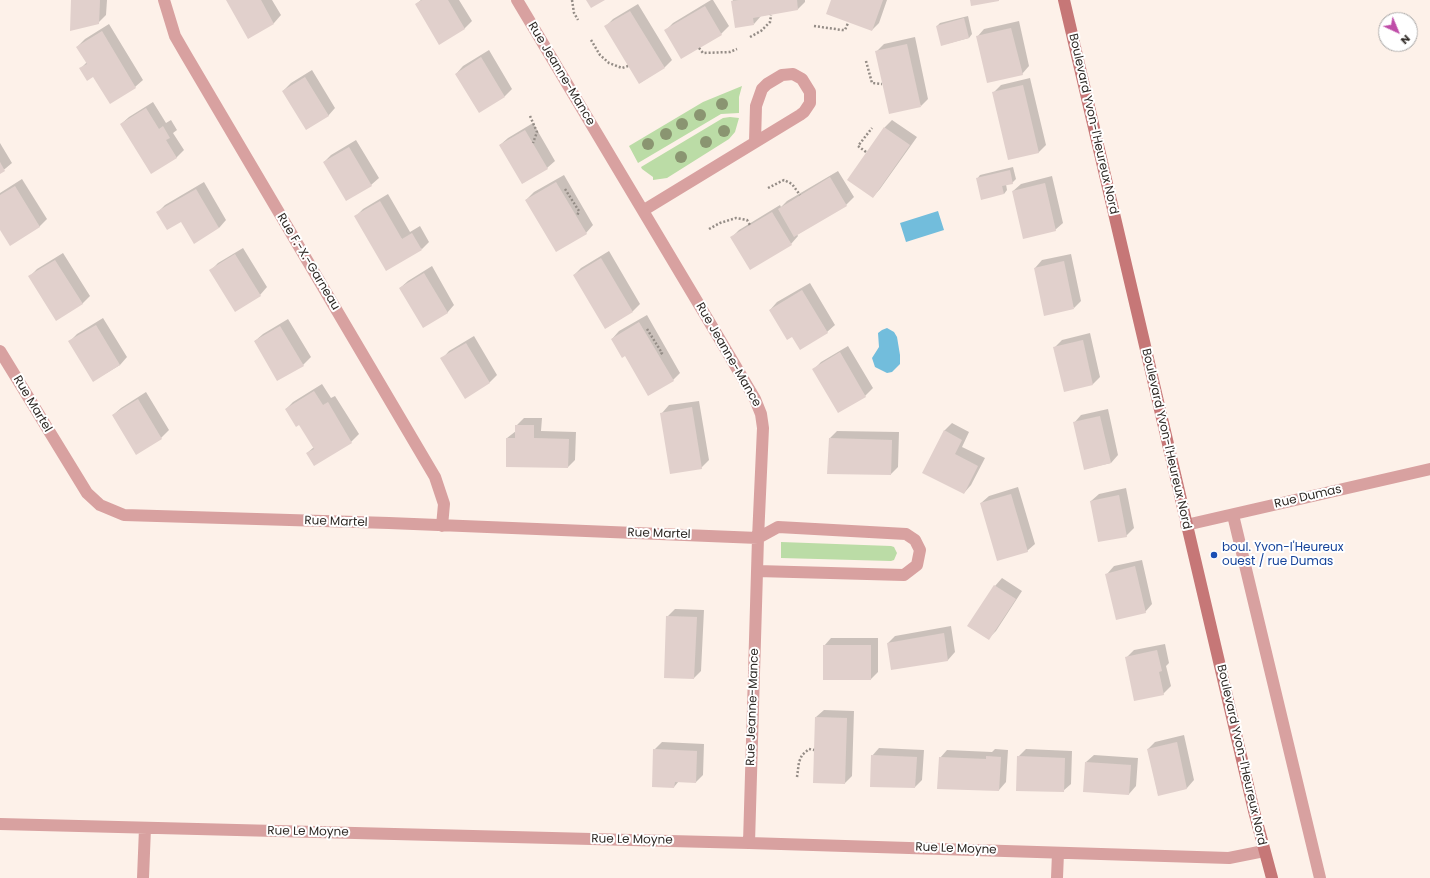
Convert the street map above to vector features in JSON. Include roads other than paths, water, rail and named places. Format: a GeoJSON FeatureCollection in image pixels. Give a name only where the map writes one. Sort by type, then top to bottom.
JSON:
{"type":"FeatureCollection","features":[{"type":"Feature","properties":{"kind":"street","name":"Rue F.-X.-Garneau"},"geometry":{"type":"LineString","coordinates":[[164,0],[175,36],[435,478],[444,504],[442,526]]}},
{"type":"Feature","properties":{"kind":"street","name":"Rue Jeanne-Mance"},"geometry":{"type":"LineString","coordinates":[[517,0],[644,210],[759,408],[763,428],[758,538],[750,843]]}},
{"type":"Feature","properties":{"kind":"street","name":"Boulevard Yvon-l'Heureux Nord"},"geometry":{"type":"LineString","coordinates":[[1064,0],[1186,525],[1264,851],[1272,878]]}},
{"type":"Feature","properties":{"kind":"street"},"geometry":{"type":"LineString","coordinates":[[644,210],[800,115],[808,108],[810,92],[802,79],[793,74],[782,75],[767,84],[762,89],[756,106],[755,142]]}},
{"type":"Feature","properties":{"kind":"street","name":"Rue Martel"},"geometry":{"type":"LineString","coordinates":[[0,351],[87,493],[100,505],[116,513],[149,516],[758,538]]}},
{"type":"Feature","properties":{"kind":"street","name":"Rue Dumas"},"geometry":{"type":"LineString","coordinates":[[1186,525],[1430,469]]}},
{"type":"Feature","properties":{"kind":"street"},"geometry":{"type":"LineString","coordinates":[[1233,515],[1320,878]]}},
{"type":"Feature","properties":{"kind":"street"},"geometry":{"type":"LineString","coordinates":[[757,571],[904,574],[917,565],[920,555],[920,550],[915,540],[906,534],[778,527],[758,538]]}},
{"type":"Feature","properties":{"kind":"street","name":"Rue Le Moyne"},"geometry":{"type":"LineString","coordinates":[[0,824],[750,843],[1229,858],[1264,851]]}},
{"type":"Feature","properties":{"kind":"street"},"geometry":{"type":"LineString","coordinates":[[143,878],[145,828]]}},
{"type":"Feature","properties":{"kind":"street"},"geometry":{"type":"LineString","coordinates":[[1057,878],[1058,852]]}},
{"type":"Feature","properties":{"kind":"water"},"geometry":{"type":"Polygon","coordinates":[[[938,211],[944,230],[906,242],[900,223],[938,211]]]}},
{"type":"Feature","properties":{"kind":"water"},"geometry":{"type":"Polygon","coordinates":[[[887,328],[894,332],[897,337],[900,364],[892,372],[887,373],[875,367],[872,358],[879,347],[878,333],[887,328]]]}},
{"type":"Feature","properties":{"kind":"place","name":"boul. Yvon-l'Heureux ouest / rue Dumas"},"geometry":{"type":"Point","coordinates":[1214,555]}}]}
